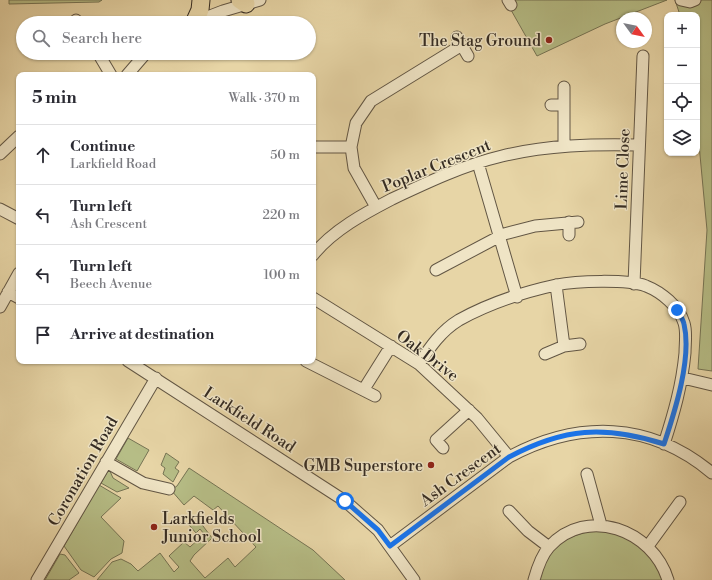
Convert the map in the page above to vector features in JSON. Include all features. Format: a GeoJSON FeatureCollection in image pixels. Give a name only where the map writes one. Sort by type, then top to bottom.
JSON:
{"type":"FeatureCollection","features":[{"type":"Feature","properties":{"kind":"highway"},"geometry":{"type":"LineString","coordinates":[[197,16],[200,10],[200,0]]}},
{"type":"Feature","properties":{"kind":"street"},"geometry":{"type":"LineString","coordinates":[[681,0],[690,2],[695,0]]}},
{"type":"Feature","properties":{"kind":"street"},"geometry":{"type":"LineString","coordinates":[[209,16],[248,1]]}},
{"type":"Feature","properties":{"kind":"street"},"geometry":{"type":"LineString","coordinates":[[376,207],[354,168],[351,147],[356,122],[371,101],[460,41],[468,56]]}},
{"type":"Feature","properties":{"kind":"street","name":"Lime Close"},"geometry":{"type":"LineString","coordinates":[[634,284],[643,56]]}},
{"type":"Feature","properties":{"kind":"street"},"geometry":{"type":"LineString","coordinates":[[102,60],[109,72]]}},
{"type":"Feature","properties":{"kind":"street"},"geometry":{"type":"LineString","coordinates":[[130,71],[140,60]]}},
{"type":"Feature","properties":{"kind":"street"},"geometry":{"type":"LineString","coordinates":[[564,87],[564,146]]}},
{"type":"Feature","properties":{"kind":"street"},"geometry":{"type":"LineString","coordinates":[[551,106],[564,105]]}},
{"type":"Feature","properties":{"kind":"street"},"geometry":{"type":"LineString","coordinates":[[0,154],[16,139]]}},
{"type":"Feature","properties":{"kind":"street","name":"Poplar Crescent"},"geometry":{"type":"LineString","coordinates":[[316,252],[328,240],[346,226],[376,207],[426,183],[478,163],[503,155],[564,146],[639,145]]}},
{"type":"Feature","properties":{"kind":"street"},"geometry":{"type":"LineString","coordinates":[[316,147],[351,147]]}},
{"type":"Feature","properties":{"kind":"street"},"geometry":{"type":"LineString","coordinates":[[478,163],[517,296]]}},
{"type":"Feature","properties":{"kind":"street"},"geometry":{"type":"LineString","coordinates":[[0,209],[16,217]]}},
{"type":"Feature","properties":{"kind":"street"},"geometry":{"type":"LineString","coordinates":[[436,270],[500,237],[535,226],[573,222],[569,235]]}},
{"type":"Feature","properties":{"kind":"street"},"geometry":{"type":"LineString","coordinates":[[0,307],[16,277]]}},
{"type":"Feature","properties":{"kind":"street"},"geometry":{"type":"LineString","coordinates":[[419,364],[433,342],[458,321],[478,311],[517,296],[556,285],[587,282],[646,286],[666,298],[677,310],[684,323],[686,338],[683,378],[675,411],[664,444]]}},
{"type":"Feature","properties":{"kind":"street"},"geometry":{"type":"LineString","coordinates":[[556,285],[564,346]]}},
{"type":"Feature","properties":{"kind":"street"},"geometry":{"type":"LineString","coordinates":[[8,292],[16,296]]}},
{"type":"Feature","properties":{"kind":"street","name":"Oak Drive"},"geometry":{"type":"LineString","coordinates":[[316,300],[419,364],[469,410],[509,457]]}},
{"type":"Feature","properties":{"kind":"street"},"geometry":{"type":"LineString","coordinates":[[545,354],[564,346],[580,344]]}},
{"type":"Feature","properties":{"kind":"street"},"geometry":{"type":"LineString","coordinates":[[364,390],[391,346]]}},
{"type":"Feature","properties":{"kind":"street","name":"Larkfield Road"},"geometry":{"type":"LineString","coordinates":[[133,364],[331,490],[360,514],[390,546],[414,580]]}},
{"type":"Feature","properties":{"kind":"street"},"geometry":{"type":"LineString","coordinates":[[312,364],[375,396]]}},
{"type":"Feature","properties":{"kind":"street","name":"Coronation Road"},"geometry":{"type":"LineString","coordinates":[[37,580],[156,378]]}},
{"type":"Feature","properties":{"kind":"street"},"geometry":{"type":"LineString","coordinates":[[683,378],[712,385]]}},
{"type":"Feature","properties":{"kind":"street"},"geometry":{"type":"LineString","coordinates":[[443,448],[436,440],[469,410]]}},
{"type":"Feature","properties":{"kind":"street","name":"Ash Crescent"},"geometry":{"type":"LineString","coordinates":[[390,546],[509,457],[529,446],[571,434],[591,431],[635,435],[664,444],[686,454],[712,473]]}},
{"type":"Feature","properties":{"kind":"street"},"geometry":{"type":"LineString","coordinates":[[106,462],[143,483],[169,488]]}},
{"type":"Feature","properties":{"kind":"street"},"geometry":{"type":"LineString","coordinates":[[587,474],[601,525]]}},
{"type":"Feature","properties":{"kind":"street"},"geometry":{"type":"LineString","coordinates":[[648,546],[677,506],[665,503]]}},
{"type":"Feature","properties":{"kind":"street"},"geometry":{"type":"LineString","coordinates":[[508,511],[528,531],[549,547]]}},
{"type":"Feature","properties":{"kind":"street"},"geometry":{"type":"LineString","coordinates":[[534,580],[538,565],[549,547],[574,530],[601,525],[622,530],[648,546],[662,564],[668,580]]}},
{"type":"Feature","properties":{"kind":"green space"},"geometry":{"type":"Polygon","coordinates":[[[9,0],[102,0],[99,2],[9,4],[9,0]]]}},
{"type":"Feature","properties":{"kind":"green space","name":"The Stag Ground"},"geometry":{"type":"Polygon","coordinates":[[[511,0],[667,0],[636,12],[616,12],[616,20],[537,56],[511,10],[511,0]]]}},
{"type":"Feature","properties":{"kind":"green space"},"geometry":{"type":"Polygon","coordinates":[[[675,0],[712,0],[712,371],[698,369],[707,230],[700,155],[700,12],[679,12],[675,0]]]}},
{"type":"Feature","properties":{"kind":"green space"},"geometry":{"type":"Polygon","coordinates":[[[128,438],[149,450],[137,471],[116,459],[128,438]]]}},
{"type":"Feature","properties":{"kind":"green space"},"geometry":{"type":"Polygon","coordinates":[[[166,453],[179,462],[175,468],[179,471],[173,482],[163,474],[165,468],[161,465],[166,453]]]}},
{"type":"Feature","properties":{"kind":"green space"},"geometry":{"type":"Polygon","coordinates":[[[189,468],[313,550],[345,580],[97,580],[112,562],[121,559],[131,564],[138,571],[160,553],[174,572],[179,567],[169,556],[184,542],[190,547],[204,534],[200,529],[196,533],[189,525],[196,521],[200,522],[212,538],[194,555],[190,561],[205,578],[228,558],[235,567],[256,547],[218,506],[213,510],[194,496],[184,505],[171,490],[177,486],[189,468]]]}},
{"type":"Feature","properties":{"kind":"green space"},"geometry":{"type":"Polygon","coordinates":[[[109,469],[113,478],[129,488],[117,492],[101,483],[109,469]]]}},
{"type":"Feature","properties":{"kind":"green space"},"geometry":{"type":"Polygon","coordinates":[[[99,485],[121,498],[101,517],[124,541],[122,553],[111,559],[94,577],[81,570],[64,546],[99,485]]]}},
{"type":"Feature","properties":{"kind":"green space"},"geometry":{"type":"Polygon","coordinates":[[[600,529],[629,537],[650,554],[664,580],[537,580],[548,558],[560,544],[576,535],[600,529]]]}},
{"type":"Feature","properties":{"kind":"green space"},"geometry":{"type":"Polygon","coordinates":[[[60,554],[65,555],[79,573],[69,580],[45,580],[60,554]]]}},
{"type":"Feature","properties":{"kind":"place","name":"The Stag Ground"},"geometry":{"type":"Point","coordinates":[549,40]}},
{"type":"Feature","properties":{"kind":"place","name":"GMB Superstore"},"geometry":{"type":"Point","coordinates":[431,465]}},
{"type":"Feature","properties":{"kind":"place","name":"Larkfields Junior School"},"geometry":{"type":"Point","coordinates":[154,527]}},
{"type":"Feature","properties":{"kind":"route"},"geometry":{"type":"LineString","coordinates":[[345,501],[378,530],[390,546],[509,457],[529,446],[571,434],[591,431],[610,431],[635,435],[664,444],[675,411],[683,378],[686,338],[684,323],[677,310]]}}]}
